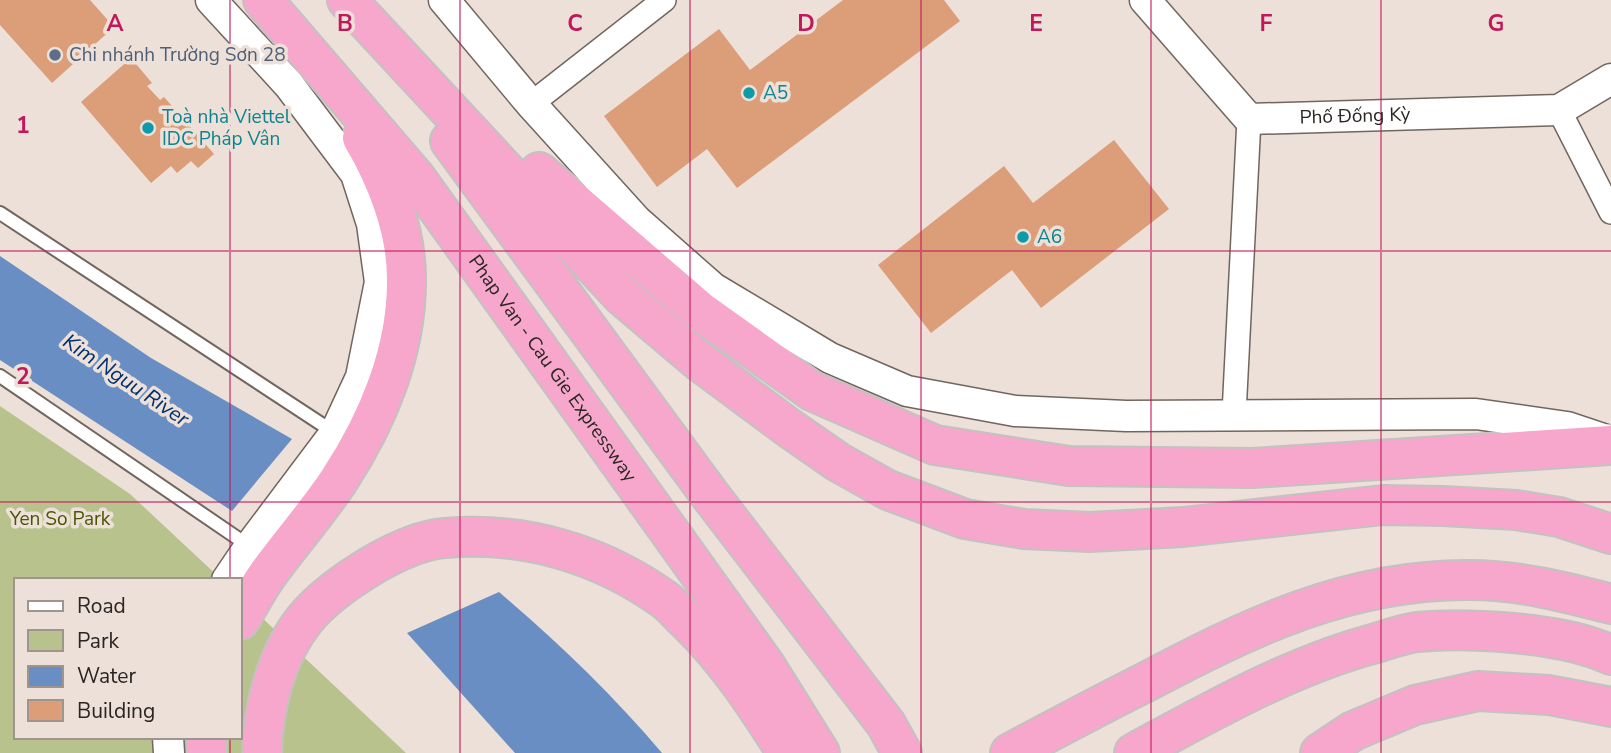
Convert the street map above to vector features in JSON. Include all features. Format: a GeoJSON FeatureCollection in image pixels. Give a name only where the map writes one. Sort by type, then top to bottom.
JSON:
{"type":"FeatureCollection","features":[{"type":"Feature","properties":{"kind":"highway","name":"Phap Van - Cau Gie Expressway"},"geometry":{"type":"LineString","coordinates":[[263,0],[416,178],[765,665],[820,753]]}},
{"type":"Feature","properties":{"kind":"highway"},"geometry":{"type":"LineString","coordinates":[[347,0],[577,207],[701,311],[812,391],[935,445],[1069,466],[1254,468],[1611,443]]}},
{"type":"Feature","properties":{"kind":"highway"},"geometry":{"type":"LineString","coordinates":[[347,0],[622,296],[700,362],[778,419],[838,462],[888,490],[965,519],[1024,529],[1090,531],[1183,527],[1383,505],[1517,510],[1559,517],[1611,534]]}},
{"type":"Feature","properties":{"kind":"highway"},"geometry":{"type":"LineString","coordinates":[[347,0],[710,495],[886,724],[902,753]]}},
{"type":"Feature","properties":{"kind":"highway"},"geometry":{"type":"LineString","coordinates":[[242,617],[266,576],[337,483],[363,440],[380,405],[403,318],[407,277],[400,232],[390,194],[373,158],[306,50]]}},
{"type":"Feature","properties":{"kind":"highway"},"geometry":{"type":"LineString","coordinates":[[262,753],[262,731],[272,686],[286,650],[305,619],[345,582],[396,552],[443,538],[541,542],[582,555],[620,573],[666,601],[727,663],[787,753]]}},
{"type":"Feature","properties":{"kind":"highway"},"geometry":{"type":"LineString","coordinates":[[1010,753],[1267,621],[1338,597],[1406,583],[1472,580],[1548,588],[1611,604]]}},
{"type":"Feature","properties":{"kind":"highway"},"geometry":{"type":"LineString","coordinates":[[1134,753],[1224,704],[1290,673],[1353,649],[1414,632],[1467,629],[1536,635],[1599,649],[1611,655]]}},
{"type":"Feature","properties":{"kind":"highway"},"geometry":{"type":"LineString","coordinates":[[1320,753],[1353,732],[1415,705],[1478,691],[1549,695],[1611,707]]}},
{"type":"Feature","properties":{"kind":"street"},"geometry":{"type":"LineString","coordinates":[[211,0],[289,85],[356,174],[372,224],[380,282],[361,377],[335,433],[228,578]]}},
{"type":"Feature","properties":{"kind":"street"},"geometry":{"type":"LineString","coordinates":[[444,0],[531,104],[637,221],[713,288],[830,358],[907,391],[1015,411],[1126,416],[1476,414],[1567,428],[1611,443]]}},
{"type":"Feature","properties":{"kind":"street"},"geometry":{"type":"LineString","coordinates":[[531,104],[664,0]]}},
{"type":"Feature","properties":{"kind":"street"},"geometry":{"type":"LineString","coordinates":[[1145,0],[1249,119],[1234,414]]}},
{"type":"Feature","properties":{"kind":"street","name":"Phố Đống Kỳ"},"geometry":{"type":"LineString","coordinates":[[1249,119],[1559,110],[1611,79]]}},
{"type":"Feature","properties":{"kind":"street"},"geometry":{"type":"LineString","coordinates":[[1559,110],[1611,212]]}},
{"type":"Feature","properties":{"kind":"lane"},"geometry":{"type":"LineString","coordinates":[[0,214],[335,433]]}},
{"type":"Feature","properties":{"kind":"lane"},"geometry":{"type":"LineString","coordinates":[[0,376],[250,546]]}},
{"type":"Feature","properties":{"kind":"green space","name":"Yen So Park"},"geometry":{"type":"Polygon","coordinates":[[[0,406],[130,494],[220,578],[14,578],[14,739],[242,739],[242,599],[406,753],[0,753],[0,406]]]}},
{"type":"Feature","properties":{"kind":"water","name":"Kim Nguu River"},"geometry":{"type":"Polygon","coordinates":[[[0,256],[151,358],[292,439],[232,511],[0,360],[0,256]]]}},
{"type":"Feature","properties":{"kind":"water"},"geometry":{"type":"Polygon","coordinates":[[[499,592],[584,669],[662,753],[515,753],[407,633],[499,592]]]}},
{"type":"Feature","properties":{"kind":"building","name":"Chi nhánh Trường Sơn 28"},"geometry":{"type":"Polygon","coordinates":[[[0,0],[90,0],[114,27],[52,83],[0,25],[0,0]]]}},
{"type":"Feature","properties":{"kind":"building","name":"A5"},"geometry":{"type":"Polygon","coordinates":[[[843,0],[944,0],[960,21],[737,188],[707,149],[657,187],[604,116],[719,29],[750,70],[843,0]]]}},
{"type":"Feature","properties":{"kind":"building","name":"Toà nhà Viettel IDC Pháp Vân"},"geometry":{"type":"Polygon","coordinates":[[[131,58],[152,83],[147,86],[160,100],[164,97],[214,154],[198,168],[191,161],[177,173],[171,166],[151,183],[81,102],[131,58]]]}},
{"type":"Feature","properties":{"kind":"building","name":"A6"},"geometry":{"type":"Polygon","coordinates":[[[1114,140],[1169,209],[1041,308],[1012,270],[931,333],[878,265],[1004,166],[1033,203],[1114,140]]]}},
{"type":"Feature","properties":{"kind":"place","name":"Chi nhánh Trường Sơn 28"},"geometry":{"type":"Point","coordinates":[55,55]}},
{"type":"Feature","properties":{"kind":"place","name":"A5"},"geometry":{"type":"Point","coordinates":[749,93]}},
{"type":"Feature","properties":{"kind":"place","name":"Toà nhà Viettel IDC Pháp Vân"},"geometry":{"type":"Point","coordinates":[148,128]}},
{"type":"Feature","properties":{"kind":"place","name":"A6"},"geometry":{"type":"Point","coordinates":[1023,237]}}]}
